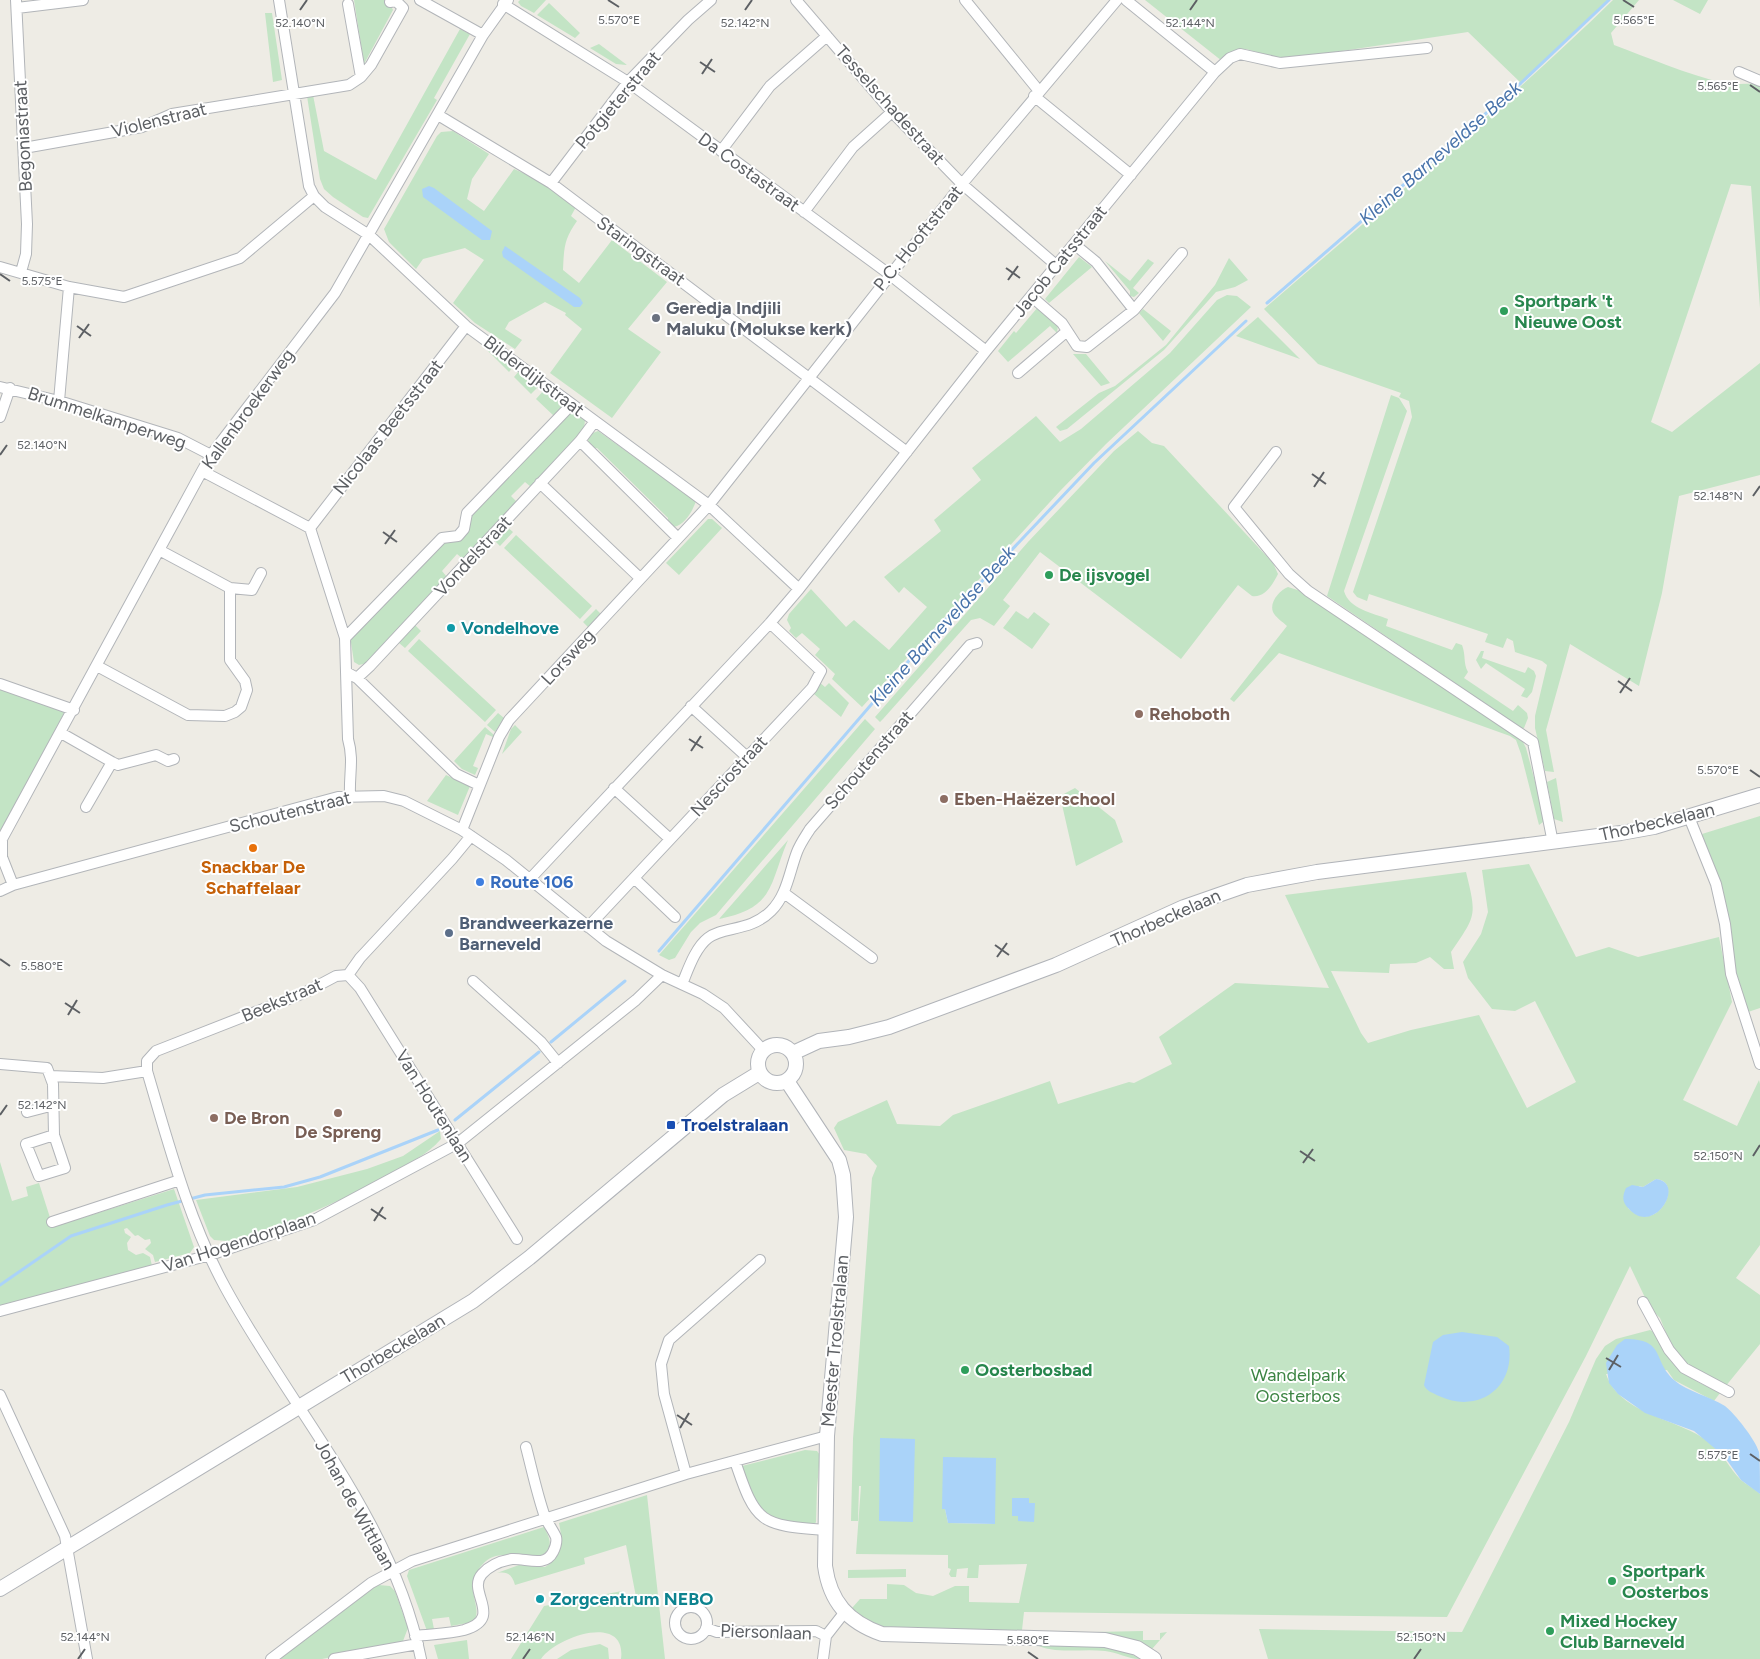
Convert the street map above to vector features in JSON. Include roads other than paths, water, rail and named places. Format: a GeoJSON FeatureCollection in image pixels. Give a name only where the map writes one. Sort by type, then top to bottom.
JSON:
{"type":"FeatureCollection","features":[{"type":"Feature","properties":{"kind":"main road","name":"Thorbeckelaan"},"geometry":{"type":"LineString","coordinates":[[793,1053],[819,1041],[849,1037],[889,1027],[1098,948],[1184,907],[1247,885],[1317,872],[1621,833],[1689,817],[1760,795]]}},
{"type":"Feature","properties":{"kind":"main road"},"geometry":{"type":"LineString","coordinates":[[779,1044],[787,1047],[793,1053],[796,1068],[787,1081],[771,1083],[759,1073],[757,1065],[763,1050],[770,1045],[779,1044]]}},
{"type":"Feature","properties":{"kind":"main road","name":"Thorbeckelaan"},"geometry":{"type":"LineString","coordinates":[[0,1589],[473,1301],[529,1258],[723,1095],[759,1073]]}},
{"type":"Feature","properties":{"kind":"main road","name":"Meester Troelstralaan"},"geometry":{"type":"LineString","coordinates":[[787,1081],[839,1160],[844,1175],[846,1217],[827,1436],[826,1530],[827,1580],[837,1604],[844,1613]]}},
{"type":"Feature","properties":{"kind":"main road"},"geometry":{"type":"LineString","coordinates":[[844,1613],[857,1623],[882,1634],[1105,1640],[1136,1648],[1154,1659]]}},
{"type":"Feature","properties":{"kind":"street"},"geometry":{"type":"LineString","coordinates":[[16,4],[84,0]]}},
{"type":"Feature","properties":{"kind":"street"},"geometry":{"type":"LineString","coordinates":[[0,267],[69,287],[124,297],[240,258],[314,196],[309,186],[280,0]]}},
{"type":"Feature","properties":{"kind":"street"},"geometry":{"type":"LineString","coordinates":[[420,0],[484,35]]}},
{"type":"Feature","properties":{"kind":"street","name":"Potgieterstraat"},"geometry":{"type":"LineString","coordinates":[[551,183],[628,82],[688,20],[711,0]]}},
{"type":"Feature","properties":{"kind":"street","name":"Tesselschadestraat"},"geometry":{"type":"LineString","coordinates":[[796,0],[892,112],[962,184],[1056,265]]}},
{"type":"Feature","properties":{"kind":"street"},"geometry":{"type":"LineString","coordinates":[[964,0],[1037,94],[1131,175]]}},
{"type":"Feature","properties":{"kind":"street","name":"P.C. Hooftstraat"},"geometry":{"type":"LineString","coordinates":[[709,505],[889,274],[1117,0]]}},
{"type":"Feature","properties":{"kind":"street"},"geometry":{"type":"LineString","coordinates":[[1126,0],[1215,72]]}},
{"type":"Feature","properties":{"kind":"street"},"geometry":{"type":"LineString","coordinates":[[361,77],[371,65],[403,8],[396,1],[390,2]]}},
{"type":"Feature","properties":{"kind":"street","name":"Kallenbroekerweg"},"geometry":{"type":"LineString","coordinates":[[13,885],[2,857],[2,838],[161,551],[202,471],[211,456],[335,293],[484,35],[506,2]]}},
{"type":"Feature","properties":{"kind":"street","name":"Da Costastraat"},"geometry":{"type":"LineString","coordinates":[[506,2],[628,82],[889,274],[986,352]]}},
{"type":"Feature","properties":{"kind":"street","name":"Begoniastraat"},"geometry":{"type":"LineString","coordinates":[[16,4],[27,224],[26,254],[21,272]]}},
{"type":"Feature","properties":{"kind":"street"},"geometry":{"type":"LineString","coordinates":[[348,4],[361,77]]}},
{"type":"Feature","properties":{"kind":"street"},"geometry":{"type":"LineString","coordinates":[[721,151],[770,86],[827,36]]}},
{"type":"Feature","properties":{"kind":"street","name":"Jacob Catsstraat"},"geometry":{"type":"LineString","coordinates":[[529,880],[770,623],[799,589],[1056,265],[1215,72],[1230,58],[1240,54],[1280,63],[1427,48]]}},
{"type":"Feature","properties":{"kind":"street"},"geometry":{"type":"LineString","coordinates":[[1739,72],[1760,81]]}},
{"type":"Feature","properties":{"kind":"street","name":"Violenstraat"},"geometry":{"type":"LineString","coordinates":[[24,148],[142,127],[172,114],[349,85],[361,77]]}},
{"type":"Feature","properties":{"kind":"street"},"geometry":{"type":"LineString","coordinates":[[804,212],[853,147],[892,112]]}},
{"type":"Feature","properties":{"kind":"street","name":"Staringstraat"},"geometry":{"type":"LineString","coordinates":[[438,115],[551,183],[809,376],[907,452]]}},
{"type":"Feature","properties":{"kind":"street","name":"Bilderdijkstraat"},"geometry":{"type":"LineString","coordinates":[[314,196],[325,207],[369,235],[466,326],[709,505],[799,589]]}},
{"type":"Feature","properties":{"kind":"street"},"geometry":{"type":"LineString","coordinates":[[1074,244],[1096,262],[1134,310]]}},
{"type":"Feature","properties":{"kind":"street"},"geometry":{"type":"LineString","coordinates":[[1032,296],[1062,322],[1066,332],[1077,346],[1087,347],[1134,310],[1182,253]]}},
{"type":"Feature","properties":{"kind":"street"},"geometry":{"type":"LineString","coordinates":[[59,401],[69,287]]}},
{"type":"Feature","properties":{"kind":"street","name":"Nicolaas Beetsstraat"},"geometry":{"type":"LineString","coordinates":[[310,528],[466,326]]}},
{"type":"Feature","properties":{"kind":"street"},"geometry":{"type":"LineString","coordinates":[[1018,373],[1066,332]]}},
{"type":"Feature","properties":{"kind":"street"},"geometry":{"type":"LineString","coordinates":[[0,417],[5,387]]}},
{"type":"Feature","properties":{"kind":"street","name":"Brummelkamperweg"},"geometry":{"type":"LineString","coordinates":[[5,387],[59,401],[178,438],[211,456]]}},
{"type":"Feature","properties":{"kind":"street","name":"Vondelstraat"},"geometry":{"type":"LineString","coordinates":[[345,638],[442,538],[458,536],[464,529],[467,513],[572,404]]}},
{"type":"Feature","properties":{"kind":"street","name":"Vondelstraat"},"geometry":{"type":"LineString","coordinates":[[357,678],[580,441],[595,421]]}},
{"type":"Feature","properties":{"kind":"street","name":"Bilderdijkstraat"},"geometry":{"type":"LineString","coordinates":[[580,441],[678,538]]}},
{"type":"Feature","properties":{"kind":"street"},"geometry":{"type":"LineString","coordinates":[[1276,452],[1234,508],[1289,574],[1304,588],[1533,742],[1553,843]]}},
{"type":"Feature","properties":{"kind":"street"},"geometry":{"type":"LineString","coordinates":[[202,471],[310,528],[345,638],[348,739],[353,755],[349,779],[350,795]]}},
{"type":"Feature","properties":{"kind":"street"},"geometry":{"type":"LineString","coordinates":[[540,484],[640,578]]}},
{"type":"Feature","properties":{"kind":"street","name":"Lorsweg"},"geometry":{"type":"LineString","coordinates":[[466,833],[479,785],[508,720],[709,505]]}},
{"type":"Feature","properties":{"kind":"street"},"geometry":{"type":"LineString","coordinates":[[161,551],[230,588],[252,590],[261,573]]}},
{"type":"Feature","properties":{"kind":"street"},"geometry":{"type":"LineString","coordinates":[[97,666],[188,715],[225,716],[235,712],[241,707],[247,690],[246,681],[230,660],[230,588]]}},
{"type":"Feature","properties":{"kind":"street","name":"Nesciostraat"},"geometry":{"type":"LineString","coordinates":[[588,927],[812,688],[821,671],[770,623]]}},
{"type":"Feature","properties":{"kind":"street","name":"Schoutenstraat"},"geometry":{"type":"LineString","coordinates":[[682,984],[700,947],[708,938],[750,925],[763,918],[784,893],[797,852],[810,829],[970,645],[977,643]]}},
{"type":"Feature","properties":{"kind":"street"},"geometry":{"type":"LineString","coordinates":[[346,672],[357,678],[456,774],[479,785]]}},
{"type":"Feature","properties":{"kind":"street"},"geometry":{"type":"LineString","coordinates":[[0,684],[74,710]]}},
{"type":"Feature","properties":{"kind":"street"},"geometry":{"type":"LineString","coordinates":[[691,706],[747,757]]}},
{"type":"Feature","properties":{"kind":"street"},"geometry":{"type":"LineString","coordinates":[[61,733],[118,765],[156,755],[168,761],[174,759]]}},
{"type":"Feature","properties":{"kind":"street"},"geometry":{"type":"LineString","coordinates":[[86,807],[112,762]]}},
{"type":"Feature","properties":{"kind":"street"},"geometry":{"type":"LineString","coordinates":[[614,788],[670,839]]}},
{"type":"Feature","properties":{"kind":"street","name":"Schoutenstraat"},"geometry":{"type":"LineString","coordinates":[[0,891],[13,885],[338,796],[384,796],[404,801],[466,833],[506,860],[620,951],[724,1008],[763,1050]]}},
{"type":"Feature","properties":{"kind":"street"},"geometry":{"type":"LineString","coordinates":[[1689,817],[1716,884],[1725,924],[1731,974],[1760,1064]]}},
{"type":"Feature","properties":{"kind":"street"},"geometry":{"type":"LineString","coordinates":[[348,975],[360,958],[452,859],[466,833]]}},
{"type":"Feature","properties":{"kind":"street"},"geometry":{"type":"LineString","coordinates":[[634,878],[676,917]]}},
{"type":"Feature","properties":{"kind":"street"},"geometry":{"type":"LineString","coordinates":[[784,893],[872,958]]}},
{"type":"Feature","properties":{"kind":"street","name":"Beekstraat"},"geometry":{"type":"LineString","coordinates":[[146,1071],[147,1061],[156,1050],[304,993],[336,976],[348,975]]}},
{"type":"Feature","properties":{"kind":"street","name":"Van Houtenlaan"},"geometry":{"type":"LineString","coordinates":[[348,975],[360,988],[517,1239]]}},
{"type":"Feature","properties":{"kind":"street","name":"Van Hogendorplaan"},"geometry":{"type":"LineString","coordinates":[[0,1311],[210,1255],[314,1220],[458,1143],[636,1000],[662,975]]}},
{"type":"Feature","properties":{"kind":"street"},"geometry":{"type":"LineString","coordinates":[[474,981],[541,1042],[558,1064]]}},
{"type":"Feature","properties":{"kind":"street"},"geometry":{"type":"LineString","coordinates":[[0,1064],[103,1078],[146,1071]]}},
{"type":"Feature","properties":{"kind":"street","name":"Johan de Wittlaan"},"geometry":{"type":"LineString","coordinates":[[146,1071],[189,1209],[210,1255],[225,1287],[327,1450],[385,1552],[421,1659]]}},
{"type":"Feature","properties":{"kind":"street"},"geometry":{"type":"LineString","coordinates":[[48,1072],[54,1105],[54,1135]]}},
{"type":"Feature","properties":{"kind":"street"},"geometry":{"type":"LineString","coordinates":[[27,1112],[54,1105]]}},
{"type":"Feature","properties":{"kind":"street"},"geometry":{"type":"LineString","coordinates":[[52,1222],[180,1182]]}},
{"type":"Feature","properties":{"kind":"street"},"geometry":{"type":"LineString","coordinates":[[686,1474],[664,1394],[661,1364],[669,1340],[760,1260]]}},
{"type":"Feature","properties":{"kind":"street"},"geometry":{"type":"LineString","coordinates":[[1643,1302],[1669,1350],[1684,1368],[1729,1392]]}},
{"type":"Feature","properties":{"kind":"street"},"geometry":{"type":"LineString","coordinates":[[0,1395],[65,1536],[87,1659]]}},
{"type":"Feature","properties":{"kind":"street"},"geometry":{"type":"LineString","coordinates":[[270,1659],[371,1583],[392,1570],[412,1561],[686,1474],[827,1436]]}},
{"type":"Feature","properties":{"kind":"street"},"geometry":{"type":"LineString","coordinates":[[334,1659],[464,1630],[481,1620],[484,1607],[477,1585],[480,1576],[494,1563],[513,1559],[540,1561],[550,1558],[555,1550],[556,1538],[546,1518],[526,1447]]}},
{"type":"Feature","properties":{"kind":"street"},"geometry":{"type":"LineString","coordinates":[[735,1461],[748,1500],[755,1510],[768,1521],[782,1527],[826,1530]]}},
{"type":"Feature","properties":{"kind":"street"},"geometry":{"type":"LineString","coordinates":[[823,1659],[826,1636],[844,1613]]}},
{"type":"Feature","properties":{"kind":"street","name":"Piersonlaan"},"geometry":{"type":"LineString","coordinates":[[706,1628],[717,1632],[816,1631],[826,1636]]}},
{"type":"Feature","properties":{"kind":"water"},"geometry":{"type":"Polygon","coordinates":[[[429,186],[492,231],[490,240],[482,240],[423,197],[422,189],[429,186]]]}},
{"type":"Feature","properties":{"kind":"water"},"geometry":{"type":"Polygon","coordinates":[[[505,246],[580,298],[583,303],[580,307],[574,307],[503,257],[502,252],[505,246]]]}},
{"type":"Feature","properties":{"kind":"water"},"geometry":{"type":"Polygon","coordinates":[[[1656,1179],[1665,1182],[1668,1189],[1668,1197],[1664,1206],[1657,1213],[1648,1217],[1639,1216],[1629,1209],[1624,1202],[1623,1197],[1626,1188],[1632,1185],[1643,1187],[1656,1179]]]}},
{"type":"Feature","properties":{"kind":"water"},"geometry":{"type":"Polygon","coordinates":[[[1462,1332],[1497,1337],[1509,1346],[1509,1361],[1506,1374],[1500,1385],[1490,1394],[1467,1402],[1453,1401],[1439,1396],[1428,1390],[1424,1385],[1433,1342],[1443,1335],[1462,1332]]]}},
{"type":"Feature","properties":{"kind":"water"},"geometry":{"type":"Polygon","coordinates":[[[1625,1339],[1638,1340],[1653,1347],[1667,1372],[1674,1380],[1686,1388],[1725,1406],[1734,1415],[1749,1434],[1759,1452],[1760,1494],[1741,1480],[1724,1456],[1694,1431],[1645,1413],[1618,1394],[1609,1383],[1606,1363],[1617,1345],[1625,1339]]]}},
{"type":"Feature","properties":{"kind":"water"},"geometry":{"type":"Polygon","coordinates":[[[880,1438],[915,1439],[913,1522],[879,1521],[880,1438]]]}},
{"type":"Feature","properties":{"kind":"water"},"geometry":{"type":"Polygon","coordinates":[[[943,1457],[996,1458],[995,1524],[948,1523],[945,1509],[942,1509],[943,1457]]]}},
{"type":"Feature","properties":{"kind":"water"},"geometry":{"type":"Polygon","coordinates":[[[1012,1498],[1029,1498],[1029,1503],[1035,1503],[1034,1522],[1018,1521],[1018,1516],[1012,1516],[1012,1498]]]}},
{"type":"Feature","properties":{"kind":"waterway","name":"Kleine Barneveldse Beek"},"geometry":{"type":"LineString","coordinates":[[1267,303],[1521,83],[1609,0]]}},
{"type":"Feature","properties":{"kind":"waterway","name":"Kleine Barneveldse Beek"},"geometry":{"type":"LineString","coordinates":[[659,951],[932,634],[1094,463],[1246,321]]}},
{"type":"Feature","properties":{"kind":"waterway","name":"Kleine Barneveldse Beek"},"geometry":{"type":"LineString","coordinates":[[551,1042],[625,981]]}},
{"type":"Feature","properties":{"kind":"waterway","name":"Kleine Barneveldse Beek"},"geometry":{"type":"LineString","coordinates":[[455,1120],[539,1052]]}},
{"type":"Feature","properties":{"kind":"waterway","name":"Kleine Barneveldse Beek"},"geometry":{"type":"LineString","coordinates":[[0,1285],[71,1236],[167,1205],[205,1195],[284,1187],[320,1177],[438,1130]]}},
{"type":"Feature","properties":{"kind":"place","name":"Sportpark 't Nieuwe Oost"},"geometry":{"type":"Point","coordinates":[1504,311]}},
{"type":"Feature","properties":{"kind":"place","name":"Geredja Indjili Maluku (Molukse kerk)"},"geometry":{"type":"Point","coordinates":[656,318]}},
{"type":"Feature","properties":{"kind":"place","name":"De ijsvogel"},"geometry":{"type":"Point","coordinates":[1049,575]}},
{"type":"Feature","properties":{"kind":"place","name":"Vondelhove"},"geometry":{"type":"Point","coordinates":[451,628]}},
{"type":"Feature","properties":{"kind":"place","name":"Rehoboth"},"geometry":{"type":"Point","coordinates":[1139,714]}},
{"type":"Feature","properties":{"kind":"place","name":"Eben-Haëzerschool"},"geometry":{"type":"Point","coordinates":[944,799]}},
{"type":"Feature","properties":{"kind":"place","name":"Snackbar De Schaffelaar"},"geometry":{"type":"Point","coordinates":[253,848]}},
{"type":"Feature","properties":{"kind":"place","name":"Route 106"},"geometry":{"type":"Point","coordinates":[480,882]}},
{"type":"Feature","properties":{"kind":"place","name":"Brandweerkazerne Barneveld"},"geometry":{"type":"Point","coordinates":[449,933]}},
{"type":"Feature","properties":{"kind":"place","name":"De Spreng"},"geometry":{"type":"Point","coordinates":[338,1113]}},
{"type":"Feature","properties":{"kind":"place","name":"De Bron"},"geometry":{"type":"Point","coordinates":[214,1118]}},
{"type":"Feature","properties":{"kind":"place","name":"Troelstralaan"},"geometry":{"type":"Point","coordinates":[671,1125]}},
{"type":"Feature","properties":{"kind":"place","name":"Oosterbosbad"},"geometry":{"type":"Point","coordinates":[965,1370]}},
{"type":"Feature","properties":{"kind":"place","name":"Sportpark Oosterbos"},"geometry":{"type":"Point","coordinates":[1612,1581]}},
{"type":"Feature","properties":{"kind":"place","name":"Zorgcentrum NEBO"},"geometry":{"type":"Point","coordinates":[540,1599]}},
{"type":"Feature","properties":{"kind":"place","name":"Mixed Hockey Club Barneveld"},"geometry":{"type":"Point","coordinates":[1550,1631]}},
{"type":"Feature","properties":{"kind":"park label","name":"Wandelpark Oosterbos"},"geometry":{"type":"Point","coordinates":[1298,1385]}}]}
